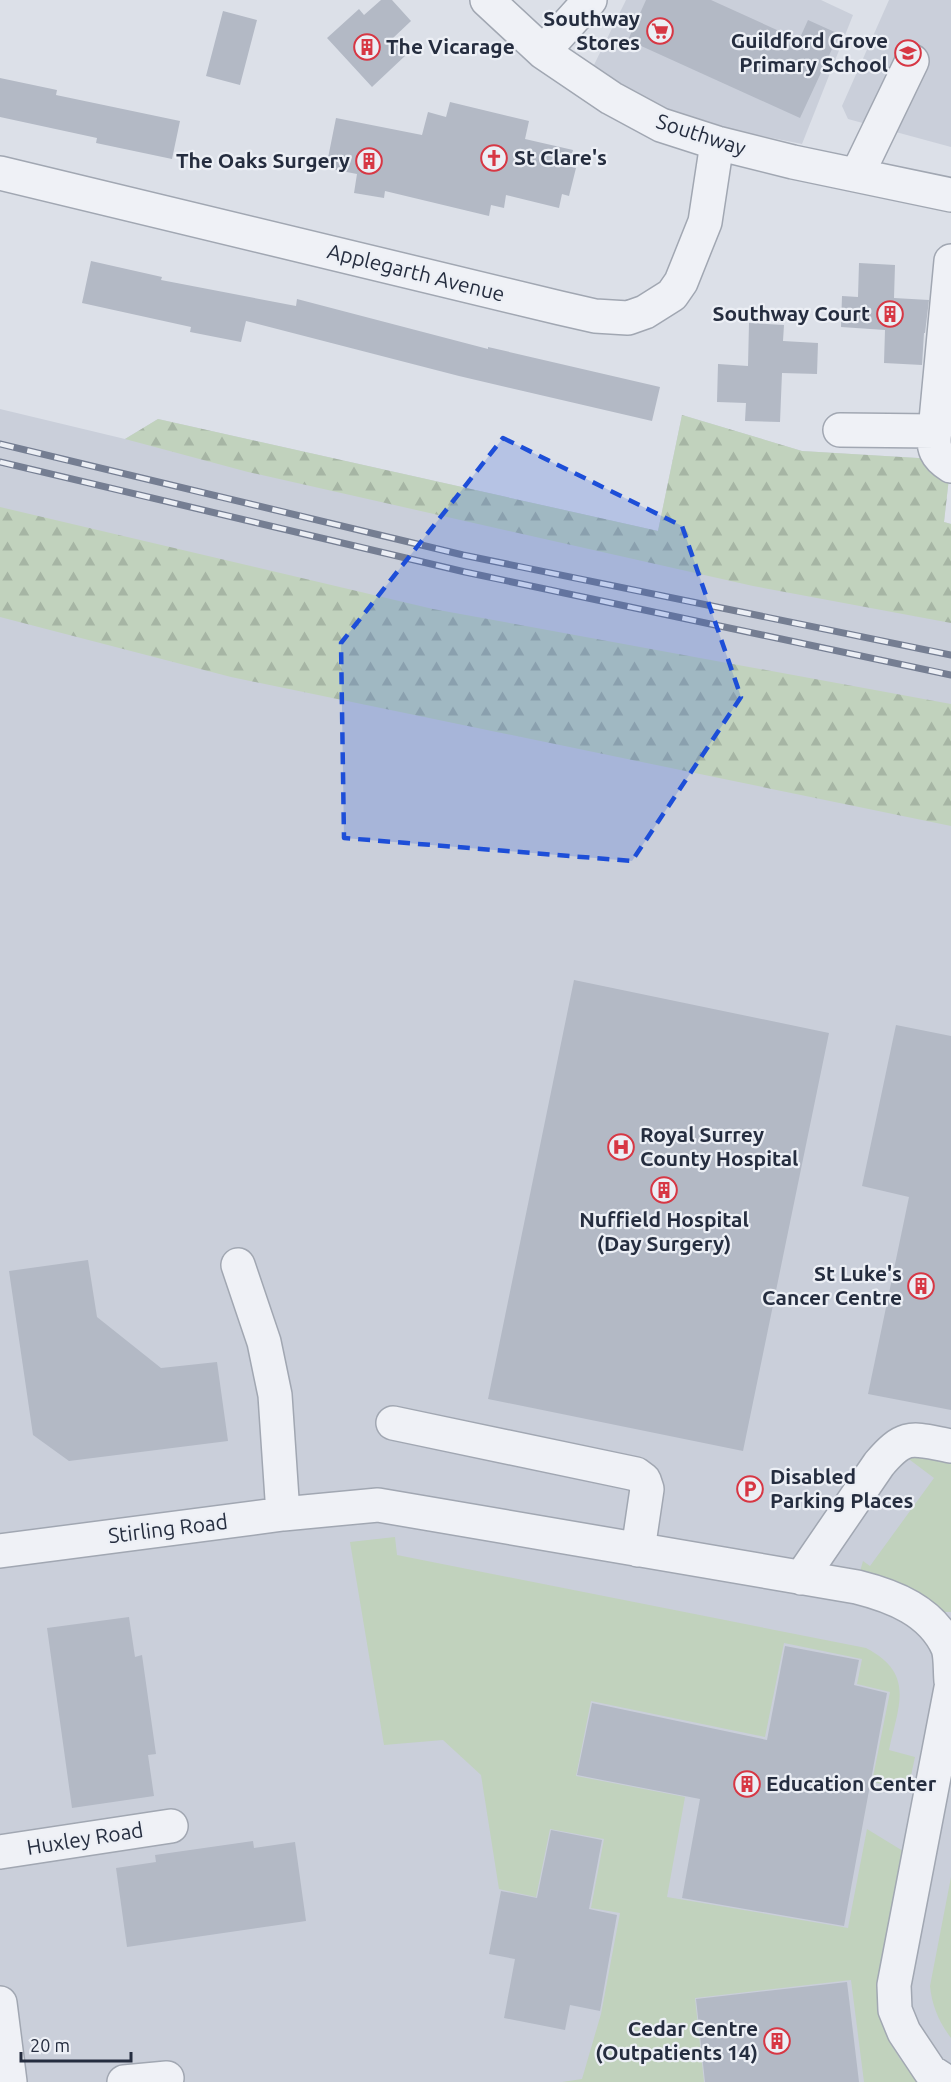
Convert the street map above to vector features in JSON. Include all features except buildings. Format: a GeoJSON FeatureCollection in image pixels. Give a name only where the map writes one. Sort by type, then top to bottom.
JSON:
{"type":"FeatureCollection","features":[{"type":"Feature","properties":{"kind":"street","name":"Southway"},"geometry":{"type":"LineString","coordinates":[[486,0],[543,52],[611,98],[661,124],[717,143],[793,162],[951,195]]}},
{"type":"Feature","properties":{"kind":"street"},"geometry":{"type":"LineString","coordinates":[[543,52],[590,0]]}},
{"type":"Feature","properties":{"kind":"street"},"geometry":{"type":"LineString","coordinates":[[857,175],[912,62]]}},
{"type":"Feature","properties":{"kind":"street","name":"Applegarth Avenue"},"geometry":{"type":"LineString","coordinates":[[0,173],[560,308],[595,316],[628,318],[645,312],[672,295],[681,282],[705,222],[717,143]]}},
{"type":"Feature","properties":{"kind":"street"},"geometry":{"type":"LineString","coordinates":[[951,261],[933,444],[936,453],[951,466]]}},
{"type":"Feature","properties":{"kind":"street"},"geometry":{"type":"LineString","coordinates":[[840,430],[935,431]]}},
{"type":"Feature","properties":{"kind":"street"},"geometry":{"type":"LineString","coordinates":[[238,1264],[264,1342],[275,1395],[283,1514]]}},
{"type":"Feature","properties":{"kind":"street"},"geometry":{"type":"LineString","coordinates":[[393,1423],[636,1474],[644,1480],[647,1489],[638,1550]]}},
{"type":"Feature","properties":{"kind":"street"},"geometry":{"type":"LineString","coordinates":[[801,1578],[893,1447],[911,1439],[951,1446]]}},
{"type":"Feature","properties":{"kind":"street","name":"Stirling Road"},"geometry":{"type":"LineString","coordinates":[[0,1551],[283,1514],[378,1505],[882,1593],[908,1605],[935,1626],[949,1650],[951,1681]]}},
{"type":"Feature","properties":{"kind":"street"},"geometry":{"type":"LineString","coordinates":[[946,2082],[930,2071],[904,2032],[895,2010],[894,1985],[951,1688]]}},
{"type":"Feature","properties":{"kind":"street","name":"Huxley Road"},"geometry":{"type":"LineString","coordinates":[[0,1852],[171,1826]]}},
{"type":"Feature","properties":{"kind":"street"},"geometry":{"type":"LineString","coordinates":[[0,2003],[10,2082]]}},
{"type":"Feature","properties":{"kind":"street"},"geometry":{"type":"LineString","coordinates":[[124,2082],[167,2078]]}},
{"type":"Feature","properties":{"kind":"highlighted area"},"geometry":{"type":"Polygon","coordinates":[[[503,438],[682,526],[741,697],[632,861],[344,838],[341,643],[503,438]]]}},
{"type":"Feature","properties":{"kind":"shaded area"},"geometry":{"type":"Polygon","coordinates":[[[626,0],[821,0],[853,15],[802,144],[671,118],[590,73],[626,0]]]}},
{"type":"Feature","properties":{"kind":"shaded area","name":"Guildford Grove Primary School"},"geometry":{"type":"Polygon","coordinates":[[[889,0],[951,0],[951,147],[848,119],[842,106],[889,0]]]}},
{"type":"Feature","properties":{"kind":"shaded area"},"geometry":{"type":"Polygon","coordinates":[[[0,409],[125,439],[158,419],[658,531],[682,415],[802,451],[951,460],[944,522],[951,524],[951,2082],[0,2082],[0,409]]]}},
{"type":"Feature","properties":{"kind":"green space"},"geometry":{"type":"Polygon","coordinates":[[[682,415],[802,451],[951,460],[944,522],[951,524],[951,623],[753,586],[248,472],[125,439],[158,419],[658,531],[682,415]]]}},
{"type":"Feature","properties":{"kind":"green space"},"geometry":{"type":"Polygon","coordinates":[[[0,507],[433,609],[951,704],[951,826],[231,677],[0,617],[0,507]]]}},
{"type":"Feature","properties":{"kind":"green space"},"geometry":{"type":"Polygon","coordinates":[[[918,1453],[951,1459],[951,1612],[944,1612],[859,1575],[863,1561],[870,1566],[934,1478],[906,1457],[918,1453]]]}},
{"type":"Feature","properties":{"kind":"green space"},"geometry":{"type":"Polygon","coordinates":[[[395,1537],[397,1555],[866,1648],[882,1658],[898,1680],[900,1692],[889,1750],[915,1757],[910,1780],[901,1788],[872,1782],[890,1692],[857,1684],[862,1659],[784,1643],[765,1737],[591,1701],[576,1776],[685,1797],[667,1897],[848,1928],[867,1829],[903,1851],[878,1984],[881,2014],[888,2039],[900,2059],[921,2082],[864,2082],[851,1980],[695,1998],[704,2082],[562,2082],[582,2079],[601,2014],[620,1913],[591,1908],[604,1839],[550,1829],[536,1897],[499,1889],[481,1775],[443,1740],[384,1745],[350,1542],[395,1537]]]}},
{"type":"Feature","properties":{"kind":"green space"},"geometry":{"type":"Polygon","coordinates":[[[951,1877],[951,2038],[937,2014],[930,1986],[951,1877]]]}},
{"type":"Feature","properties":{"kind":"railway"},"geometry":{"type":"LineString","coordinates":[[0,444],[463,555],[951,655]]}},
{"type":"Feature","properties":{"kind":"railway"},"geometry":{"type":"LineString","coordinates":[[0,462],[465,572],[951,675]]}},
{"type":"Feature","properties":{"kind":"place","name":"Southway Stores"},"geometry":{"type":"Point","coordinates":[660,31]}},
{"type":"Feature","properties":{"kind":"place","name":"The Vicarage"},"geometry":{"type":"Point","coordinates":[367,47]}},
{"type":"Feature","properties":{"kind":"place","name":"Guildford Grove Primary School"},"geometry":{"type":"Point","coordinates":[908,53]}},
{"type":"Feature","properties":{"kind":"place","name":"St Clare's"},"geometry":{"type":"Point","coordinates":[494,158]}},
{"type":"Feature","properties":{"kind":"place","name":"The Oaks Surgery"},"geometry":{"type":"Point","coordinates":[369,161]}},
{"type":"Feature","properties":{"kind":"place","name":"Southway Court"},"geometry":{"type":"Point","coordinates":[890,314]}},
{"type":"Feature","properties":{"kind":"place","name":"Royal Surrey County Hospital"},"geometry":{"type":"Point","coordinates":[621,1147]}},
{"type":"Feature","properties":{"kind":"place","name":"Nuffield Hospital (Day Surgery)"},"geometry":{"type":"Point","coordinates":[664,1190]}},
{"type":"Feature","properties":{"kind":"place","name":"St Luke's Cancer Centre"},"geometry":{"type":"Point","coordinates":[921,1286]}},
{"type":"Feature","properties":{"kind":"place","name":"Disabled Parking Places"},"geometry":{"type":"Point","coordinates":[750,1489]}},
{"type":"Feature","properties":{"kind":"place","name":"Education Center"},"geometry":{"type":"Point","coordinates":[747,1784]}},
{"type":"Feature","properties":{"kind":"place","name":"Cedar Centre (Outpatients 14)"},"geometry":{"type":"Point","coordinates":[777,2041]}}]}
